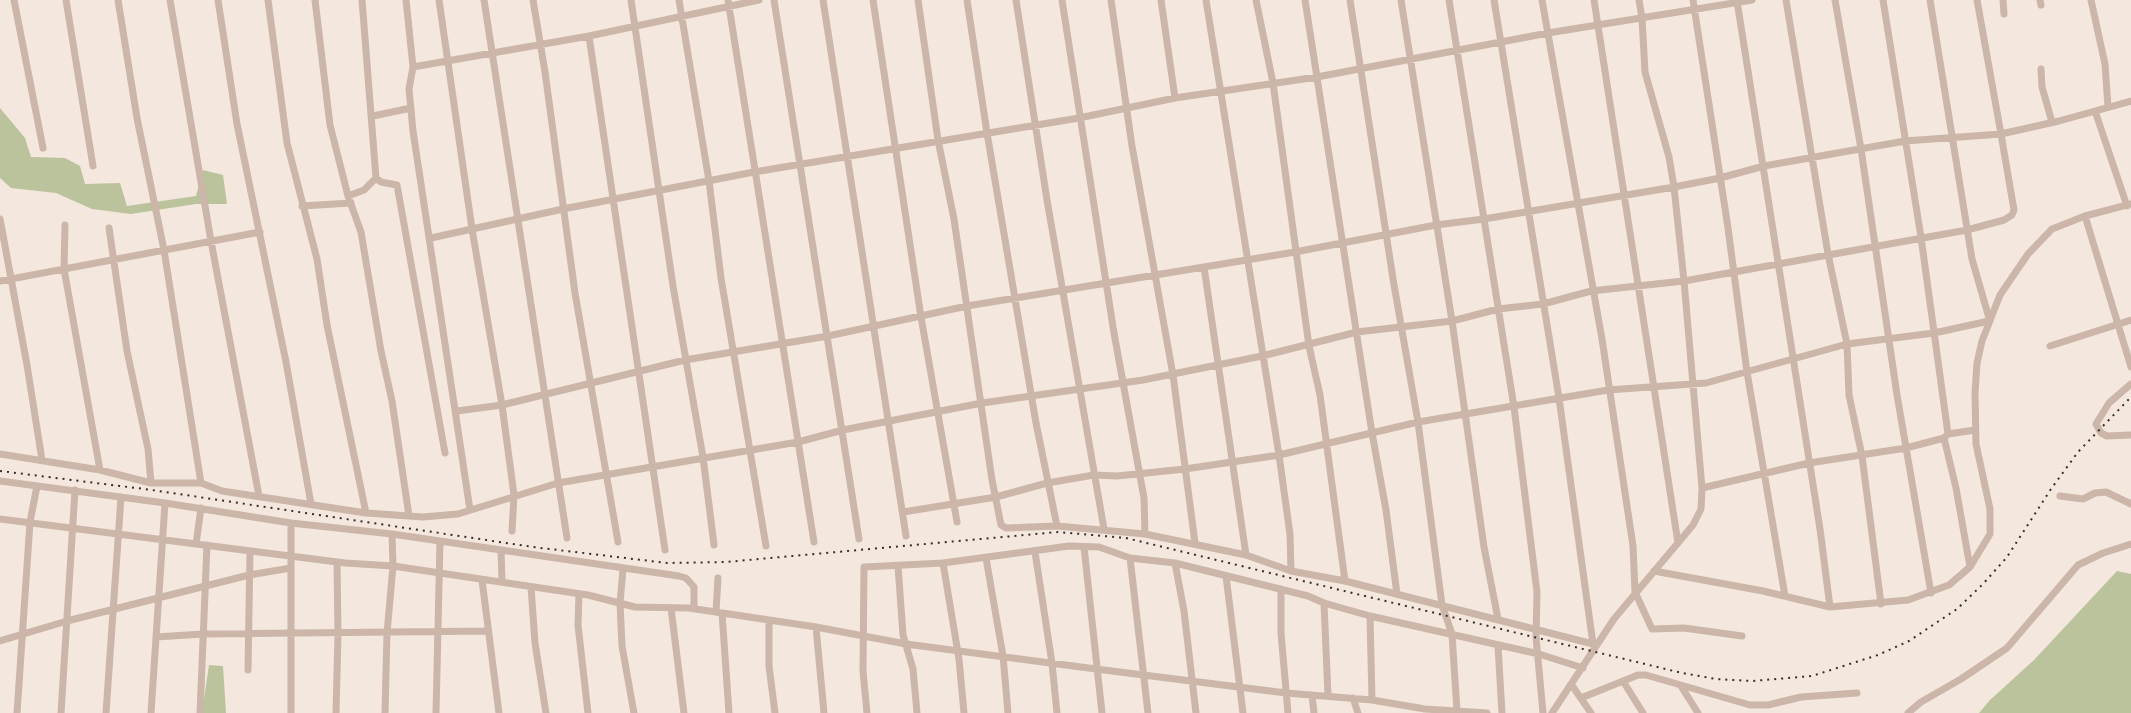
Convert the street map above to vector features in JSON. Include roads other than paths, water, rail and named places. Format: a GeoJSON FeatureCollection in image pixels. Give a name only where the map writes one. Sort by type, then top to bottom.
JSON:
{"type":"FeatureCollection","features":[{"type":"Feature","properties":{"kind":"street"},"geometry":{"type":"LineString","coordinates":[[15,0],[43,148]]}},
{"type":"Feature","properties":{"kind":"street"},"geometry":{"type":"LineString","coordinates":[[66,0],[93,166]]}},
{"type":"Feature","properties":{"kind":"street"},"geometry":{"type":"LineString","coordinates":[[118,0],[137,118],[164,250],[201,483]]}},
{"type":"Feature","properties":{"kind":"street"},"geometry":{"type":"LineString","coordinates":[[170,0],[211,242],[259,496]]}},
{"type":"Feature","properties":{"kind":"street"},"geometry":{"type":"LineString","coordinates":[[218,0],[237,124],[286,362],[310,503]]}},
{"type":"Feature","properties":{"kind":"street"},"geometry":{"type":"LineString","coordinates":[[268,0],[287,143],[317,259],[327,325],[366,513]]}},
{"type":"Feature","properties":{"kind":"street"},"geometry":{"type":"LineString","coordinates":[[315,0],[325,93],[349,200],[361,232],[392,401],[409,516]]}},
{"type":"Feature","properties":{"kind":"street"},"geometry":{"type":"LineString","coordinates":[[302,206],[349,200],[376,178],[362,0]]}},
{"type":"Feature","properties":{"kind":"street"},"geometry":{"type":"LineString","coordinates":[[405,0],[413,67],[409,89],[411,108],[470,510]]}},
{"type":"Feature","properties":{"kind":"street"},"geometry":{"type":"LineString","coordinates":[[439,0],[472,229],[502,405],[514,495],[512,531]]}},
{"type":"Feature","properties":{"kind":"street"},"geometry":{"type":"LineString","coordinates":[[484,0],[566,538]]}},
{"type":"Feature","properties":{"kind":"street"},"geometry":{"type":"LineString","coordinates":[[533,0],[563,209],[618,542]]}},
{"type":"Feature","properties":{"kind":"street"},"geometry":{"type":"LineString","coordinates":[[631,0],[685,360],[703,457],[714,545]]}},
{"type":"Feature","properties":{"kind":"street"},"geometry":{"type":"LineString","coordinates":[[679,0],[766,546]]}},
{"type":"Feature","properties":{"kind":"street"},"geometry":{"type":"LineString","coordinates":[[413,67],[589,36],[728,3],[759,0]]}},
{"type":"Feature","properties":{"kind":"street"},"geometry":{"type":"LineString","coordinates":[[774,0],[859,539]]}},
{"type":"Feature","properties":{"kind":"street"},"geometry":{"type":"LineString","coordinates":[[823,0],[886,422],[906,536]]}},
{"type":"Feature","properties":{"kind":"street"},"geometry":{"type":"LineString","coordinates":[[873,0],[921,317],[957,522]]}},
{"type":"Feature","properties":{"kind":"street"},"geometry":{"type":"LineString","coordinates":[[918,0],[938,140],[954,219],[996,497],[1003,527],[1104,529],[1195,543],[1246,555],[1291,571],[1345,581],[1595,644]]}},
{"type":"Feature","properties":{"kind":"street"},"geometry":{"type":"LineString","coordinates":[[967,0],[1015,299],[1057,526]]}},
{"type":"Feature","properties":{"kind":"street"},"geometry":{"type":"LineString","coordinates":[[1016,0],[1104,529]]}},
{"type":"Feature","properties":{"kind":"street"},"geometry":{"type":"LineString","coordinates":[[1062,0],[1079,118],[1144,498],[1145,534]]}},
{"type":"Feature","properties":{"kind":"street"},"geometry":{"type":"LineString","coordinates":[[1111,0],[1126,107],[1173,375],[1195,543]]}},
{"type":"Feature","properties":{"kind":"street"},"geometry":{"type":"LineString","coordinates":[[1161,0],[1175,98]]}},
{"type":"Feature","properties":{"kind":"street"},"geometry":{"type":"LineString","coordinates":[[1206,0],[1223,91],[1279,454],[1290,534],[1291,571]]}},
{"type":"Feature","properties":{"kind":"street"},"geometry":{"type":"LineString","coordinates":[[1256,0],[1273,83],[1295,252],[1309,346],[1320,395],[1345,581]]}},
{"type":"Feature","properties":{"kind":"street"},"geometry":{"type":"LineString","coordinates":[[1305,0],[1397,594]]}},
{"type":"Feature","properties":{"kind":"street"},"geometry":{"type":"LineString","coordinates":[[1350,0],[1418,422],[1442,606],[1452,634],[1457,711]]}},
{"type":"Feature","properties":{"kind":"street"},"geometry":{"type":"LineString","coordinates":[[1401,0],[1452,321],[1484,547],[1498,619]]}},
{"type":"Feature","properties":{"kind":"street"},"geometry":{"type":"LineString","coordinates":[[1449,0],[1514,407],[1537,592],[1535,630],[1543,713]]}},
{"type":"Feature","properties":{"kind":"street"},"geometry":{"type":"LineString","coordinates":[[1494,0],[1559,398],[1595,644]]}},
{"type":"Feature","properties":{"kind":"street"},"geometry":{"type":"LineString","coordinates":[[1542,0],[1591,291],[1602,339],[1633,545],[1635,592],[1652,629],[1684,628],[1742,636]]}},
{"type":"Feature","properties":{"kind":"street"},"geometry":{"type":"LineString","coordinates":[[1594,0],[1678,543]]}},
{"type":"Feature","properties":{"kind":"street"},"geometry":{"type":"LineString","coordinates":[[1552,713],[1583,668],[1595,644],[1635,592],[1678,543],[1701,509],[1702,488],[1674,187],[1669,157],[1645,72],[1643,18],[1639,0]]}},
{"type":"Feature","properties":{"kind":"street"},"geometry":{"type":"LineString","coordinates":[[1693,0],[1747,372],[1785,596]]}},
{"type":"Feature","properties":{"kind":"street"},"geometry":{"type":"LineString","coordinates":[[431,238],[754,172],[1079,118],[1175,98],[1317,77],[1548,33],[1752,0]]}},
{"type":"Feature","properties":{"kind":"street"},"geometry":{"type":"LineString","coordinates":[[1786,0],[1828,254],[1847,344],[1849,395],[1861,456],[1881,604]]}},
{"type":"Feature","properties":{"kind":"street"},"geometry":{"type":"LineString","coordinates":[[1835,0],[1931,593]]}},
{"type":"Feature","properties":{"kind":"street"},"geometry":{"type":"LineString","coordinates":[[1883,0],[1921,237],[1946,436],[1970,567]]}},
{"type":"Feature","properties":{"kind":"street"},"geometry":{"type":"LineString","coordinates":[[1930,0],[1972,259],[1989,320]]}},
{"type":"Feature","properties":{"kind":"street"},"geometry":{"type":"LineString","coordinates":[[0,454],[100,470],[151,483],[201,483],[222,491],[366,513],[440,517],[558,483],[798,442],[843,430],[982,402],[1173,375],[1309,346],[1357,332],[1452,321],[1498,309],[1543,304],[1591,291],[1684,281],[1967,230],[2004,220],[2012,215],[2014,210],[1977,0]]}},
{"type":"Feature","properties":{"kind":"street"},"geometry":{"type":"LineString","coordinates":[[2003,0],[2004,14]]}},
{"type":"Feature","properties":{"kind":"street"},"geometry":{"type":"LineString","coordinates":[[2091,0],[2105,64],[2108,107]]}},
{"type":"Feature","properties":{"kind":"street"},"geometry":{"type":"LineString","coordinates":[[1738,2],[1830,607]]}},
{"type":"Feature","properties":{"kind":"street"},"geometry":{"type":"LineString","coordinates":[[728,3],[814,542]]}},
{"type":"Feature","properties":{"kind":"street"},"geometry":{"type":"LineString","coordinates":[[589,36],[665,550]]}},
{"type":"Feature","properties":{"kind":"street"},"geometry":{"type":"LineString","coordinates":[[2041,69],[2042,87],[2052,122]]}},
{"type":"Feature","properties":{"kind":"street"},"geometry":{"type":"LineString","coordinates":[[457,411],[502,405],[685,360],[828,336],[967,306],[1674,187],[1764,166],[1905,141],[2001,134],[2131,101]]}},
{"type":"Feature","properties":{"kind":"street"},"geometry":{"type":"LineString","coordinates":[[373,116],[411,108]]}},
{"type":"Feature","properties":{"kind":"street"},"geometry":{"type":"LineString","coordinates":[[1654,572],[1830,607],[1881,604],[1931,593],[1949,585],[1970,567],[1990,534],[1990,509],[1975,430],[1977,363],[1989,320],[2000,295],[2028,254],[2052,229],[2085,216],[2129,205],[2095,111]]}},
{"type":"Feature","properties":{"kind":"street"},"geometry":{"type":"LineString","coordinates":[[376,178],[397,186],[445,453]]}},
{"type":"Feature","properties":{"kind":"street"},"geometry":{"type":"LineString","coordinates":[[2085,216],[2131,367]]}},
{"type":"Feature","properties":{"kind":"street"},"geometry":{"type":"LineString","coordinates":[[0,219],[42,460]]}},
{"type":"Feature","properties":{"kind":"street"},"geometry":{"type":"LineString","coordinates":[[65,225],[64,269],[100,470]]}},
{"type":"Feature","properties":{"kind":"street"},"geometry":{"type":"LineString","coordinates":[[109,229],[127,351],[148,449],[151,483]]}},
{"type":"Feature","properties":{"kind":"street"},"geometry":{"type":"LineString","coordinates":[[0,281],[260,232]]}},
{"type":"Feature","properties":{"kind":"street"},"geometry":{"type":"LineString","coordinates":[[1204,267],[1246,555]]}},
{"type":"Feature","properties":{"kind":"street"},"geometry":{"type":"LineString","coordinates":[[903,512],[996,497],[1047,483],[1094,475],[1185,469],[1279,454],[1418,422],[1608,390],[1655,385],[1693,385],[1847,344],[1934,333],[1989,320]]}},
{"type":"Feature","properties":{"kind":"street"},"geometry":{"type":"LineString","coordinates":[[2050,345],[2131,320]]}},
{"type":"Feature","properties":{"kind":"street"},"geometry":{"type":"LineString","coordinates":[[2131,384],[2105,408],[2096,424],[2101,433],[2107,436],[2131,435]]}},
{"type":"Feature","properties":{"kind":"street"},"geometry":{"type":"LineString","coordinates":[[1702,488],[1809,463],[1906,448],[1975,430]]}},
{"type":"Feature","properties":{"kind":"street"},"geometry":{"type":"LineString","coordinates":[[0,481],[291,523],[392,534],[686,578],[694,587],[694,609]]}},
{"type":"Feature","properties":{"kind":"street"},"geometry":{"type":"LineString","coordinates":[[17,713],[30,522],[37,486]]}},
{"type":"Feature","properties":{"kind":"street"},"geometry":{"type":"LineString","coordinates":[[61,713],[75,490]]}},
{"type":"Feature","properties":{"kind":"street"},"geometry":{"type":"LineString","coordinates":[[2060,496],[2082,499],[2095,493],[2106,492],[2131,504]]}},
{"type":"Feature","properties":{"kind":"street"},"geometry":{"type":"LineString","coordinates":[[106,713],[121,497]]}},
{"type":"Feature","properties":{"kind":"street"},"geometry":{"type":"LineString","coordinates":[[151,713],[165,503]]}},
{"type":"Feature","properties":{"kind":"street"},"geometry":{"type":"LineString","coordinates":[[197,544],[201,508]]}},
{"type":"Feature","properties":{"kind":"street"},"geometry":{"type":"LineString","coordinates":[[0,519],[337,562],[393,566],[579,594],[635,607],[719,612],[906,644],[1096,669],[1286,693],[1372,700],[1410,709],[1487,713]]}},
{"type":"Feature","properties":{"kind":"street"},"geometry":{"type":"LineString","coordinates":[[290,713],[291,523]]}},
{"type":"Feature","properties":{"kind":"street"},"geometry":{"type":"LineString","coordinates":[[385,713],[387,633],[393,566],[392,534]]}},
{"type":"Feature","properties":{"kind":"street"},"geometry":{"type":"LineString","coordinates":[[436,713],[440,541]]}},
{"type":"Feature","properties":{"kind":"street"},"geometry":{"type":"LineString","coordinates":[[1908,713],[2007,648],[2078,565],[2102,553],[2131,544]]}},
{"type":"Feature","properties":{"kind":"street"},"geometry":{"type":"LineString","coordinates":[[200,713],[207,545]]}},
{"type":"Feature","properties":{"kind":"street"},"geometry":{"type":"LineString","coordinates":[[867,713],[863,671],[864,568],[943,563],[1069,546],[1098,547],[1130,558],[1175,563],[1308,596],[1370,617],[1539,654],[1583,668]]}},
{"type":"Feature","properties":{"kind":"street"},"geometry":{"type":"LineString","coordinates":[[1084,547],[1102,713]]}},
{"type":"Feature","properties":{"kind":"street"},"geometry":{"type":"LineString","coordinates":[[501,550],[502,582]]}},
{"type":"Feature","properties":{"kind":"street"},"geometry":{"type":"LineString","coordinates":[[248,670],[250,551]]}},
{"type":"Feature","properties":{"kind":"street"},"geometry":{"type":"LineString","coordinates":[[1035,552],[1057,713]]}},
{"type":"Feature","properties":{"kind":"street"},"geometry":{"type":"LineString","coordinates":[[986,558],[1003,656],[1008,713]]}},
{"type":"Feature","properties":{"kind":"street"},"geometry":{"type":"LineString","coordinates":[[1130,558],[1148,713]]}},
{"type":"Feature","properties":{"kind":"street"},"geometry":{"type":"LineString","coordinates":[[336,713],[337,562]]}},
{"type":"Feature","properties":{"kind":"street"},"geometry":{"type":"LineString","coordinates":[[943,563],[964,713]]}},
{"type":"Feature","properties":{"kind":"street"},"geometry":{"type":"LineString","coordinates":[[1175,563],[1184,611],[1196,713]]}},
{"type":"Feature","properties":{"kind":"street"},"geometry":{"type":"LineString","coordinates":[[898,566],[917,713]]}},
{"type":"Feature","properties":{"kind":"street"},"geometry":{"type":"LineString","coordinates":[[0,640],[249,575],[291,568]]}},
{"type":"Feature","properties":{"kind":"street"},"geometry":{"type":"LineString","coordinates":[[623,569],[620,603],[622,646],[634,713]]}},
{"type":"Feature","properties":{"kind":"street"},"geometry":{"type":"LineString","coordinates":[[1226,576],[1242,713]]}},
{"type":"Feature","properties":{"kind":"street"},"geometry":{"type":"LineString","coordinates":[[718,578],[729,713]]}},
{"type":"Feature","properties":{"kind":"street"},"geometry":{"type":"LineString","coordinates":[[482,580],[499,713]]}},
{"type":"Feature","properties":{"kind":"street"},"geometry":{"type":"LineString","coordinates":[[531,587],[535,642],[546,713]]}},
{"type":"Feature","properties":{"kind":"street"},"geometry":{"type":"LineString","coordinates":[[1281,589],[1280,618],[1288,713]]}},
{"type":"Feature","properties":{"kind":"street"},"geometry":{"type":"LineString","coordinates":[[579,594],[578,625],[587,713]]}},
{"type":"Feature","properties":{"kind":"street"},"geometry":{"type":"LineString","coordinates":[[1324,603],[1328,696]]}},
{"type":"Feature","properties":{"kind":"street"},"geometry":{"type":"LineString","coordinates":[[671,608],[684,713]]}},
{"type":"Feature","properties":{"kind":"street"},"geometry":{"type":"LineString","coordinates":[[1370,617],[1372,700]]}},
{"type":"Feature","properties":{"kind":"street"},"geometry":{"type":"LineString","coordinates":[[769,621],[769,666],[775,713]]}},
{"type":"Feature","properties":{"kind":"street"},"geometry":{"type":"LineString","coordinates":[[816,627],[824,713]]}},
{"type":"Feature","properties":{"kind":"street"},"geometry":{"type":"LineString","coordinates":[[156,637],[203,634],[488,631]]}},
{"type":"Feature","properties":{"kind":"street"},"geometry":{"type":"LineString","coordinates":[[1497,646],[1502,713]]}},
{"type":"Feature","properties":{"kind":"street"},"geometry":{"type":"LineString","coordinates":[[1581,698],[1638,675],[1681,685],[1752,709],[1811,695],[1857,693]]}},
{"type":"Feature","properties":{"kind":"street"},"geometry":{"type":"LineString","coordinates":[[1623,681],[1643,713]]}},
{"type":"Feature","properties":{"kind":"street"},"geometry":{"type":"LineString","coordinates":[[1571,684],[1591,713]]}},
{"type":"Feature","properties":{"kind":"street"},"geometry":{"type":"LineString","coordinates":[[1681,685],[1698,713]]}},
{"type":"Feature","properties":{"kind":"street"},"geometry":{"type":"LineString","coordinates":[[1312,695],[1314,713]]}},
{"type":"Feature","properties":{"kind":"street"},"geometry":{"type":"LineString","coordinates":[[1353,698],[1358,713]]}},
{"type":"Feature","properties":{"kind":"railway"},"geometry":{"type":"LineString","coordinates":[[0,471],[152,490],[533,547],[667,563],[726,562],[1058,532],[1126,538],[1682,673],[1716,679],[1752,681],[1812,676],[1878,655],[1909,641],[1957,609],[2007,557],[2078,452],[2131,397]]}}]}
